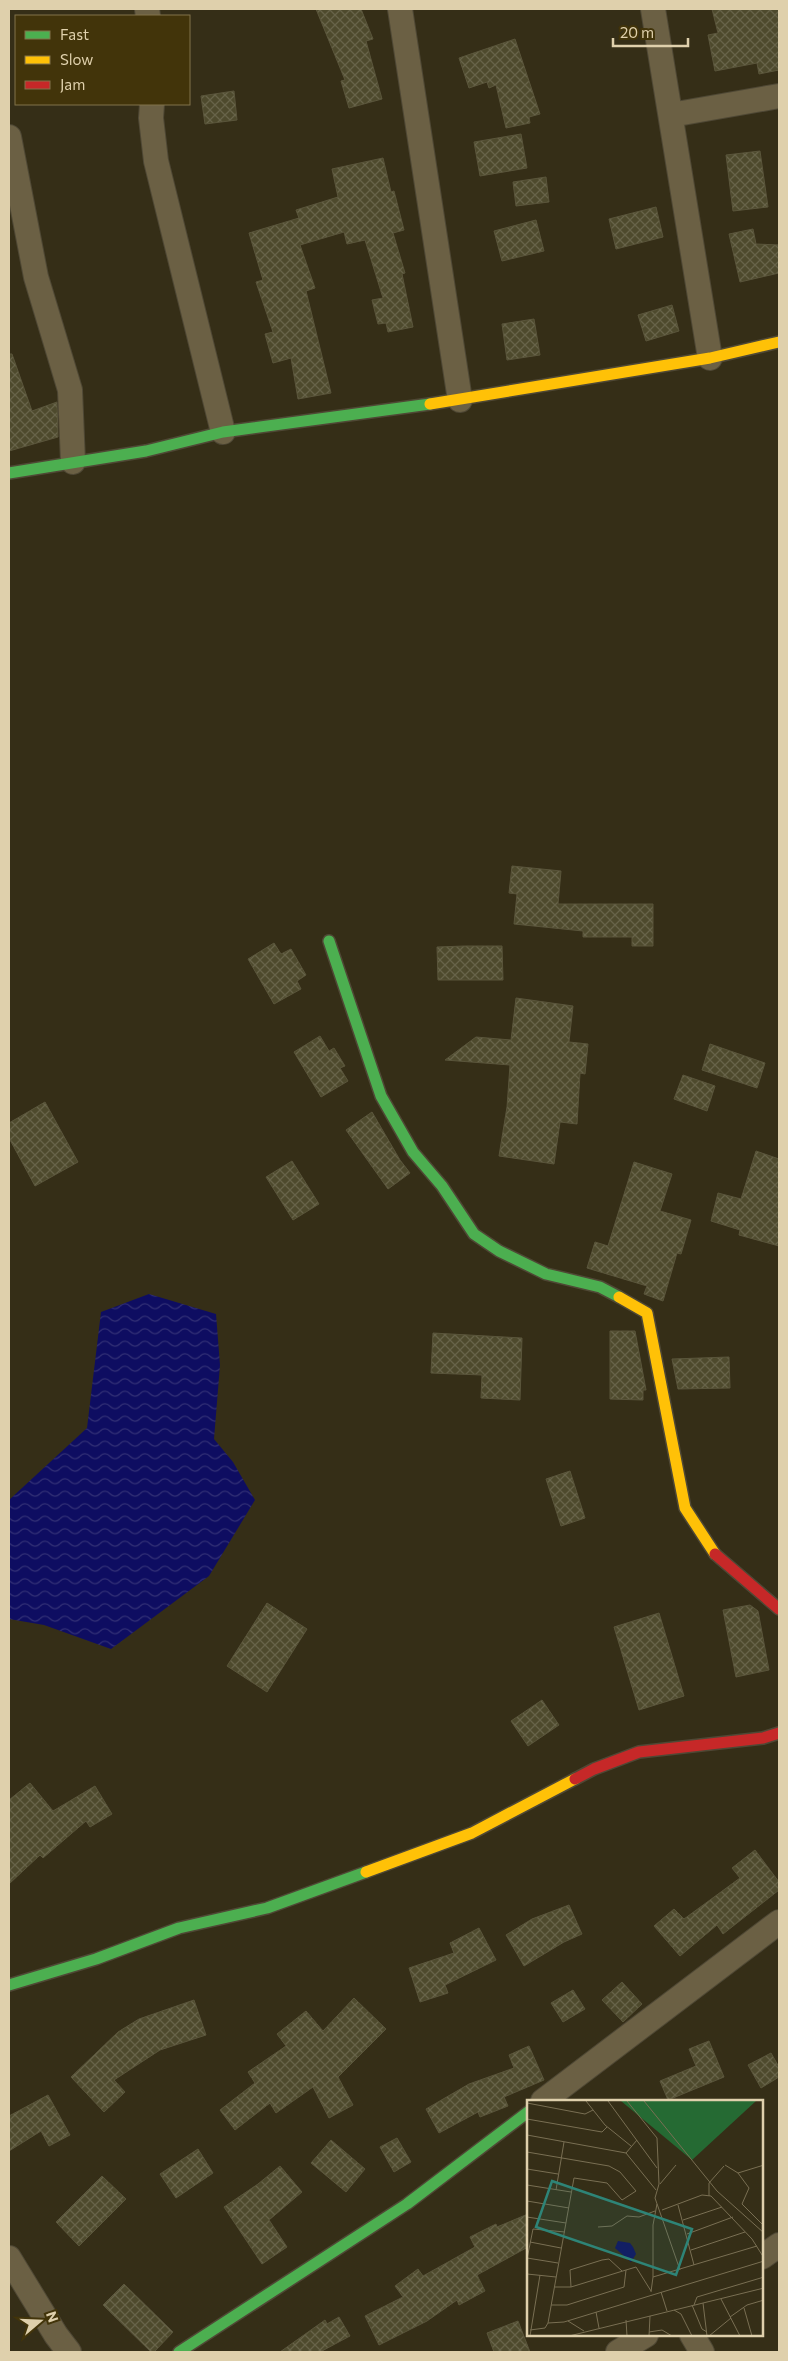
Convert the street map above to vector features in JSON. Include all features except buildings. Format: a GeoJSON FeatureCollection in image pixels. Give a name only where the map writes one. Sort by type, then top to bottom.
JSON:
{"type":"FeatureCollection","features":[{"type":"Feature","properties":{"kind":"street"},"geometry":{"type":"LineString","coordinates":[[400,9],[460,400]]}},
{"type":"Feature","properties":{"kind":"street"},"geometry":{"type":"LineString","coordinates":[[653,9],[710,358]]}},
{"type":"Feature","properties":{"kind":"street"},"geometry":{"type":"LineString","coordinates":[[670,115],[779,96]]}},
{"type":"Feature","properties":{"kind":"street"},"geometry":{"type":"LineString","coordinates":[[152,105],[151,118],[156,161],[223,432]]}},
{"type":"Feature","properties":{"kind":"street"},"geometry":{"type":"LineString","coordinates":[[9,137],[36,277],[70,390],[73,462]]}},
{"type":"Feature","properties":{"kind":"street"},"geometry":{"type":"LineString","coordinates":[[9,473],[146,451],[223,432],[460,400],[710,358],[779,342]]}},
{"type":"Feature","properties":{"kind":"street"},"geometry":{"type":"LineString","coordinates":[[329,942],[380,1096],[413,1152],[442,1186],[474,1234],[499,1251],[546,1274],[600,1287],[647,1313],[686,1508],[712,1551],[779,1609]]}},
{"type":"Feature","properties":{"kind":"street"},"geometry":{"type":"LineString","coordinates":[[9,1985],[96,1959],[179,1928],[267,1908],[472,1833],[594,1769],[639,1752],[763,1738],[779,1733]]}},
{"type":"Feature","properties":{"kind":"street"},"geometry":{"type":"LineString","coordinates":[[544,2100],[779,1922]]}},
{"type":"Feature","properties":{"kind":"street"},"geometry":{"type":"LineString","coordinates":[[179,2352],[407,2204],[527,2113]]}},
{"type":"Feature","properties":{"kind":"street"},"geometry":{"type":"LineString","coordinates":[[763,2256],[779,2245]]}},
{"type":"Feature","properties":{"kind":"street"},"geometry":{"type":"LineString","coordinates":[[9,2258],[56,2335],[69,2352]]}},
{"type":"Feature","properties":{"kind":"street"},"geometry":{"type":"LineString","coordinates":[[618,2352],[644,2336]]}},
{"type":"Feature","properties":{"kind":"street"},"geometry":{"type":"LineString","coordinates":[[693,2336],[702,2352]]}},
{"type":"Feature","properties":{"kind":"water"},"geometry":{"type":"Polygon","coordinates":[[[149,1294],[216,1314],[220,1365],[214,1439],[233,1462],[255,1500],[209,1576],[111,1649],[44,1625],[9,1619],[9,1500],[87,1428],[101,1312],[149,1294]]]}},
{"type":"Feature","properties":{"kind":"traffic: fast"},"geometry":{"type":"LineString","coordinates":[[9,473],[146,451],[223,432],[430,404]]}},
{"type":"Feature","properties":{"kind":"traffic: fast"},"geometry":{"type":"LineString","coordinates":[[329,941],[381,1096],[413,1152],[442,1186],[474,1234],[499,1251],[546,1274],[600,1287],[619,1297]]}},
{"type":"Feature","properties":{"kind":"traffic: fast"},"geometry":{"type":"LineString","coordinates":[[9,1985],[96,1959],[179,1928],[267,1908],[366,1872]]}},
{"type":"Feature","properties":{"kind":"traffic: fast"},"geometry":{"type":"LineString","coordinates":[[179,2352],[407,2204],[527,2113]]}},
{"type":"Feature","properties":{"kind":"traffic: slow"},"geometry":{"type":"LineString","coordinates":[[430,404],[710,358],[779,342]]}},
{"type":"Feature","properties":{"kind":"traffic: slow"},"geometry":{"type":"LineString","coordinates":[[619,1297],[647,1313],[685,1508],[715,1554]]}},
{"type":"Feature","properties":{"kind":"traffic: slow"},"geometry":{"type":"LineString","coordinates":[[366,1872],[472,1833],[575,1779]]}},
{"type":"Feature","properties":{"kind":"traffic: jam"},"geometry":{"type":"LineString","coordinates":[[715,1554],[779,1609]]}},
{"type":"Feature","properties":{"kind":"traffic: jam"},"geometry":{"type":"LineString","coordinates":[[575,1779],[594,1769],[639,1752],[763,1738],[779,1733]]}}]}
